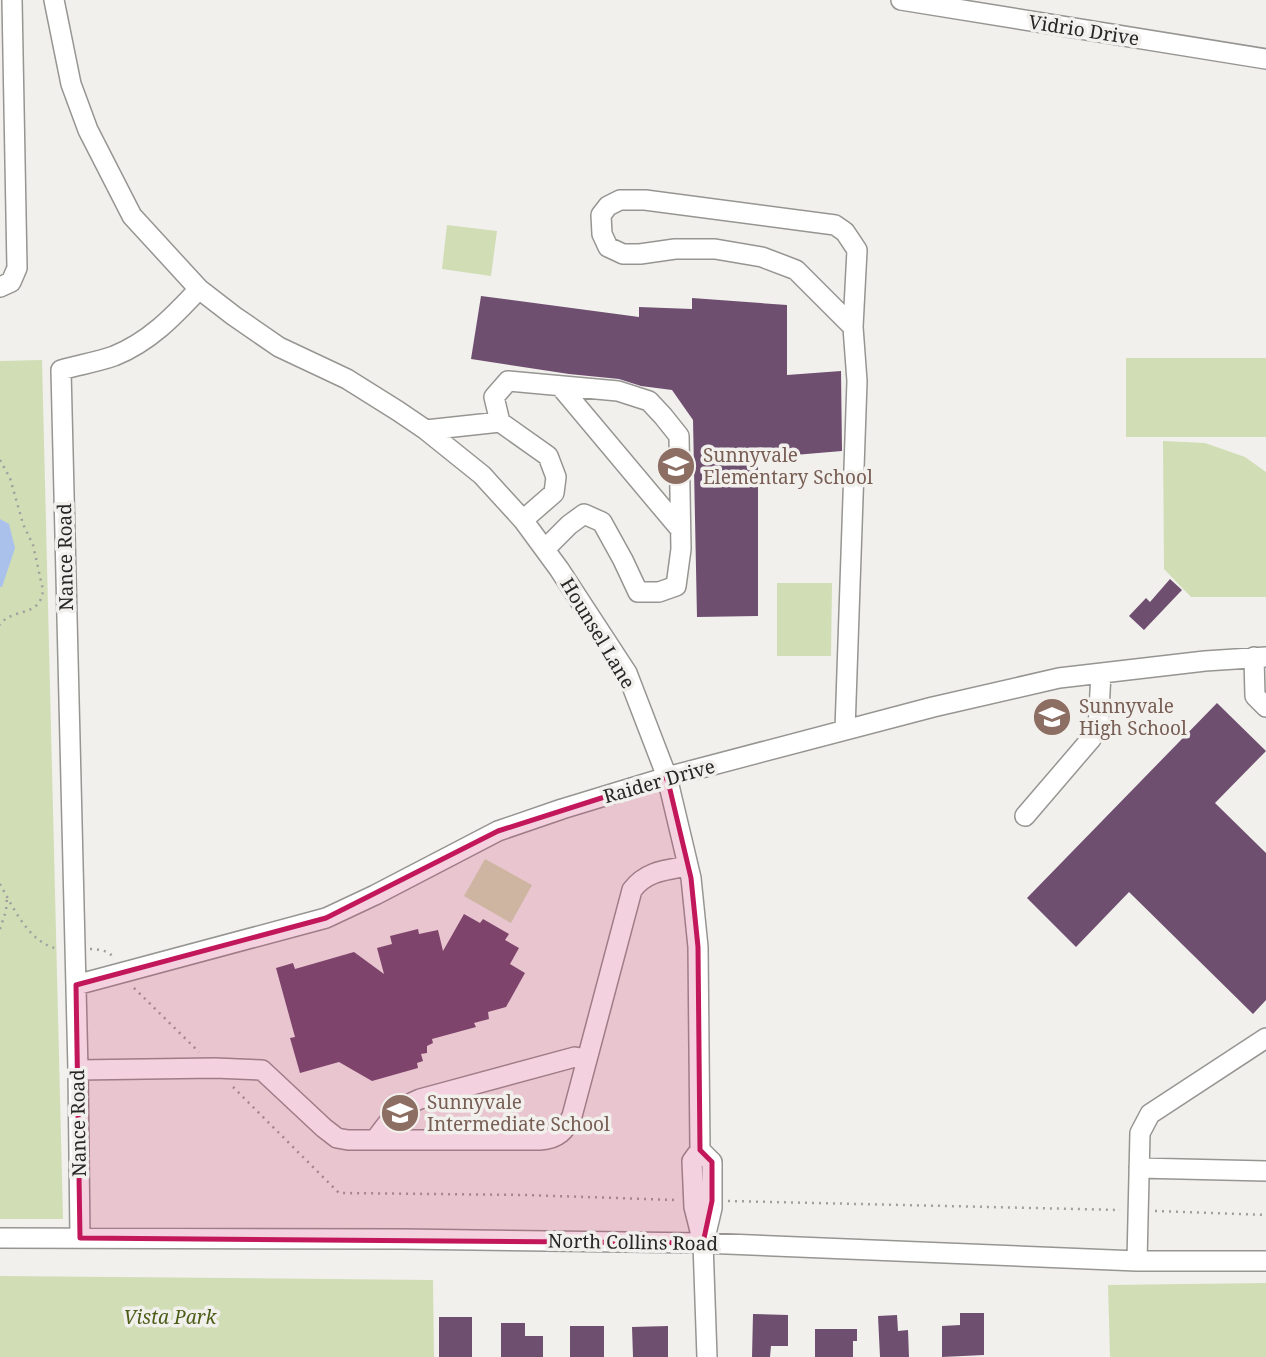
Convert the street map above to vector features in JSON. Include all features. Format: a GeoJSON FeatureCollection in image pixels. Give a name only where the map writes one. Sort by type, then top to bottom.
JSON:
{"type":"FeatureCollection","features":[{"type":"Feature","properties":{"kind":"street"},"geometry":{"type":"LineString","coordinates":[[0,287],[11,282],[17,268],[12,0]]}},
{"type":"Feature","properties":{"kind":"street"},"geometry":{"type":"LineString","coordinates":[[54,0],[71,84],[88,130],[132,215],[199,289]]}},
{"type":"Feature","properties":{"kind":"street","name":"Vidrio Drive"},"geometry":{"type":"LineString","coordinates":[[901,0],[1266,59]]}},
{"type":"Feature","properties":{"kind":"street"},"geometry":{"type":"LineString","coordinates":[[845,730],[857,381],[853,327],[857,250],[845,233],[835,225],[645,200],[620,201],[608,206],[601,215],[602,234],[608,247],[623,254],[675,249],[715,249],[762,257],[796,270],[853,327]]}},
{"type":"Feature","properties":{"kind":"street","name":"Hounsel Lane"},"geometry":{"type":"LineString","coordinates":[[199,289],[279,346],[347,379],[426,430],[481,475],[523,520],[545,549],[626,673],[667,776],[691,878],[698,947],[700,1150],[712,1162],[703,1200],[712,1208],[703,1243],[707,1357]]}},
{"type":"Feature","properties":{"kind":"street","name":"Nance Road"},"geometry":{"type":"LineString","coordinates":[[80,1238],[61,370],[113,356],[147,340],[199,289]]}},
{"type":"Feature","properties":{"kind":"street"},"geometry":{"type":"LineString","coordinates":[[523,520],[554,493],[556,477],[548,456],[500,422],[494,397],[508,381],[618,391],[649,401],[679,436],[681,549],[676,586],[659,592],[638,592],[602,522],[584,514],[545,549]]}},
{"type":"Feature","properties":{"kind":"street"},"geometry":{"type":"LineString","coordinates":[[560,386],[680,529]]}},
{"type":"Feature","properties":{"kind":"street"},"geometry":{"type":"LineString","coordinates":[[426,430],[500,422]]}},
{"type":"Feature","properties":{"kind":"street"},"geometry":{"type":"LineString","coordinates":[[1260,657],[1255,696],[1266,707]]}},
{"type":"Feature","properties":{"kind":"street","name":"Raider Drive"},"geometry":{"type":"LineString","coordinates":[[76,985],[326,918],[498,831],[667,776],[933,707],[1046,681],[1205,661],[1260,657]]}},
{"type":"Feature","properties":{"kind":"street"},"geometry":{"type":"LineString","coordinates":[[1025,816],[1098,729],[1101,673]]}},
{"type":"Feature","properties":{"kind":"street"},"geometry":{"type":"LineString","coordinates":[[78,1070],[262,1070],[337,1138],[348,1140],[555,1138],[568,1126],[572,1116],[632,890],[638,882],[654,872],[688,866]]}},
{"type":"Feature","properties":{"kind":"street"},"geometry":{"type":"LineString","coordinates":[[1137,1261],[1140,1133],[1150,1114],[1266,1038]]}},
{"type":"Feature","properties":{"kind":"street"},"geometry":{"type":"LineString","coordinates":[[374,1140],[391,1117],[420,1099],[575,1057],[587,1059]]}},
{"type":"Feature","properties":{"kind":"street"},"geometry":{"type":"LineString","coordinates":[[1139,1168],[1266,1171]]}},
{"type":"Feature","properties":{"kind":"street","name":"North Collins Road"},"geometry":{"type":"LineString","coordinates":[[0,1238],[703,1243],[1137,1261],[1266,1261]]}},
{"type":"Feature","properties":{"kind":"path"},"geometry":{"type":"LineString","coordinates":[[0,460],[10,478],[23,524],[33,545],[43,590],[39,604],[3,620],[0,625]]}},
{"type":"Feature","properties":{"kind":"path"},"geometry":{"type":"LineString","coordinates":[[0,884],[33,935],[50,947],[97,949],[110,953],[130,983],[215,1068]]}},
{"type":"Feature","properties":{"kind":"path"},"geometry":{"type":"LineString","coordinates":[[0,929],[7,898]]}},
{"type":"Feature","properties":{"kind":"path"},"geometry":{"type":"LineString","coordinates":[[234,1087],[339,1193],[526,1195],[1266,1215]]}},
{"type":"Feature","properties":{"kind":"highlighted area"},"geometry":{"type":"Polygon","coordinates":[[[667,777],[691,878],[698,947],[700,1150],[712,1162],[712,1201],[703,1243],[80,1238],[76,985],[326,918],[498,831],[667,777]]]}},
{"type":"Feature","properties":{"kind":"green space"},"geometry":{"type":"Polygon","coordinates":[[[447,225],[497,231],[491,276],[442,269],[447,225]]]}},
{"type":"Feature","properties":{"kind":"green space"},"geometry":{"type":"Polygon","coordinates":[[[1126,358],[1266,358],[1266,437],[1126,437],[1126,358]]]}},
{"type":"Feature","properties":{"kind":"green space"},"geometry":{"type":"Polygon","coordinates":[[[42,360],[63,1219],[0,1219],[0,361],[42,360]]]}},
{"type":"Feature","properties":{"kind":"green space"},"geometry":{"type":"Polygon","coordinates":[[[1163,441],[1205,443],[1245,457],[1266,472],[1266,597],[1191,597],[1164,569],[1163,441]]]}},
{"type":"Feature","properties":{"kind":"green space"},"geometry":{"type":"Polygon","coordinates":[[[777,583],[832,583],[831,656],[777,656],[777,583]]]}},
{"type":"Feature","properties":{"kind":"green space"},"geometry":{"type":"Polygon","coordinates":[[[485,859],[532,885],[511,923],[464,896],[485,859]]]}},
{"type":"Feature","properties":{"kind":"green space","name":"Vista Park"},"geometry":{"type":"Polygon","coordinates":[[[0,1276],[433,1280],[434,1357],[0,1357],[0,1276]]]}},
{"type":"Feature","properties":{"kind":"green space"},"geometry":{"type":"Polygon","coordinates":[[[1266,1283],[1266,1357],[1110,1357],[1108,1285],[1266,1283]]]}},
{"type":"Feature","properties":{"kind":"water"},"geometry":{"type":"Polygon","coordinates":[[[0,519],[9,524],[15,548],[2,587],[0,587],[0,519]]]}},
{"type":"Feature","properties":{"kind":"building"},"geometry":{"type":"Polygon","coordinates":[[[481,296],[639,317],[639,307],[692,309],[692,298],[787,305],[787,375],[841,371],[842,451],[758,458],[758,616],[697,617],[693,420],[672,390],[641,386],[619,379],[471,359],[481,296]]]}},
{"type":"Feature","properties":{"kind":"building"},"geometry":{"type":"Polygon","coordinates":[[[1170,579],[1182,590],[1144,630],[1129,616],[1146,598],[1150,602],[1170,579]]]}},
{"type":"Feature","properties":{"kind":"building"},"geometry":{"type":"Polygon","coordinates":[[[1217,703],[1266,751],[1215,803],[1266,853],[1266,1000],[1253,1014],[1129,892],[1076,947],[1027,898],[1217,703]]]}},
{"type":"Feature","properties":{"kind":"building"},"geometry":{"type":"Polygon","coordinates":[[[464,914],[480,923],[483,919],[509,934],[505,940],[519,948],[510,964],[525,973],[506,1007],[488,1012],[489,1019],[474,1023],[476,1027],[432,1039],[433,1043],[427,1046],[427,1053],[421,1054],[423,1061],[417,1063],[418,1068],[372,1081],[339,1062],[300,1073],[290,1038],[295,1037],[276,968],[293,963],[295,969],[354,952],[384,974],[377,948],[392,944],[390,936],[418,929],[419,934],[438,930],[443,951],[464,914]]]}},
{"type":"Feature","properties":{"kind":"building"},"geometry":{"type":"Polygon","coordinates":[[[960,1313],[984,1313],[984,1355],[942,1357],[942,1326],[960,1325],[960,1313]]]}},
{"type":"Feature","properties":{"kind":"building"},"geometry":{"type":"Polygon","coordinates":[[[753,1314],[788,1315],[788,1346],[771,1346],[770,1357],[752,1357],[753,1314]]]}},
{"type":"Feature","properties":{"kind":"building"},"geometry":{"type":"Polygon","coordinates":[[[897,1315],[898,1331],[908,1330],[909,1357],[880,1357],[878,1316],[897,1315]]]}},
{"type":"Feature","properties":{"kind":"building"},"geometry":{"type":"Polygon","coordinates":[[[439,1317],[472,1317],[472,1357],[439,1357],[439,1317]]]}},
{"type":"Feature","properties":{"kind":"building"},"geometry":{"type":"Polygon","coordinates":[[[501,1323],[525,1323],[525,1336],[543,1336],[543,1357],[501,1357],[501,1323]]]}},
{"type":"Feature","properties":{"kind":"building"},"geometry":{"type":"Polygon","coordinates":[[[570,1326],[604,1326],[604,1357],[570,1357],[570,1326]]]}},
{"type":"Feature","properties":{"kind":"building"},"geometry":{"type":"Polygon","coordinates":[[[668,1326],[668,1357],[633,1357],[632,1327],[668,1326]]]}},
{"type":"Feature","properties":{"kind":"building"},"geometry":{"type":"Polygon","coordinates":[[[815,1329],[857,1329],[857,1341],[853,1341],[853,1357],[815,1357],[815,1329]]]}},
{"type":"Feature","properties":{"kind":"place","name":"Sunnyvale Elementary School"},"geometry":{"type":"Point","coordinates":[676,466]}},
{"type":"Feature","properties":{"kind":"place","name":"Sunnyvale High School"},"geometry":{"type":"Point","coordinates":[1052,717]}},
{"type":"Feature","properties":{"kind":"place","name":"Sunnyvale Intermediate School"},"geometry":{"type":"Point","coordinates":[400,1113]}}]}
